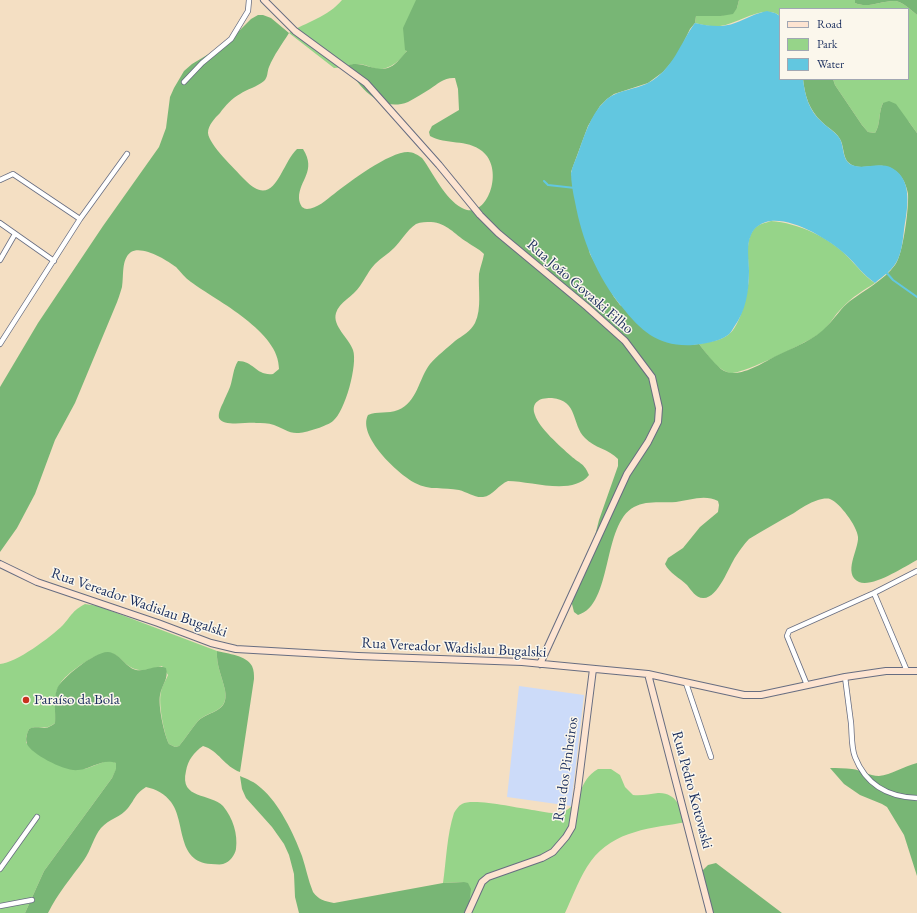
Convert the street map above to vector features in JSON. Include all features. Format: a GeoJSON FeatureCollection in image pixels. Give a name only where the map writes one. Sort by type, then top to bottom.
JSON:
{"type":"FeatureCollection","features":[{"type":"Feature","properties":{"kind":"street"},"geometry":{"type":"LineString","coordinates":[[184,82],[202,63],[231,39],[248,11],[249,0]]}},
{"type":"Feature","properties":{"kind":"street","name":"Rua João Govaski Filho"},"geometry":{"type":"LineString","coordinates":[[264,0],[295,31],[366,83],[439,164],[480,215],[498,233],[587,307],[625,341],[652,377],[659,408],[658,422],[648,442],[627,474],[540,664]]}},
{"type":"Feature","properties":{"kind":"street"},"geometry":{"type":"LineString","coordinates":[[0,344],[80,219],[127,154]]}},
{"type":"Feature","properties":{"kind":"street"},"geometry":{"type":"LineString","coordinates":[[0,180],[13,174],[80,219]]}},
{"type":"Feature","properties":{"kind":"street"},"geometry":{"type":"LineString","coordinates":[[0,223],[54,260]]}},
{"type":"Feature","properties":{"kind":"street"},"geometry":{"type":"LineString","coordinates":[[0,260],[15,234]]}},
{"type":"Feature","properties":{"kind":"street","name":"Rua Vereador Wadislau Bugalski"},"geometry":{"type":"LineString","coordinates":[[0,564],[37,582],[158,623],[211,643],[236,649],[340,656],[522,662],[648,674],[744,695],[761,694],[845,677],[886,671],[917,671]]}},
{"type":"Feature","properties":{"kind":"street"},"geometry":{"type":"LineString","coordinates":[[807,685],[787,633],[874,593],[917,571]]}},
{"type":"Feature","properties":{"kind":"street"},"geometry":{"type":"LineString","coordinates":[[874,593],[907,671]]}},
{"type":"Feature","properties":{"kind":"street","name":"Rua dos Pinheiros"},"geometry":{"type":"LineString","coordinates":[[468,913],[482,882],[488,877],[542,858],[553,852],[566,837],[572,827],[577,801],[593,669]]}},
{"type":"Feature","properties":{"kind":"street","name":"Rua Pedro Kotovaski"},"geometry":{"type":"LineString","coordinates":[[648,674],[710,913]]}},
{"type":"Feature","properties":{"kind":"street"},"geometry":{"type":"LineString","coordinates":[[845,677],[854,756],[864,774],[877,787],[892,795],[905,798],[917,798]]}},
{"type":"Feature","properties":{"kind":"street"},"geometry":{"type":"LineString","coordinates":[[686,683],[711,757]]}},
{"type":"Feature","properties":{"kind":"street"},"geometry":{"type":"LineString","coordinates":[[0,869],[37,817]]}},
{"type":"Feature","properties":{"kind":"street"},"geometry":{"type":"LineString","coordinates":[[0,906],[32,900]]}},
{"type":"Feature","properties":{"kind":"shaded area"},"geometry":{"type":"Polygon","coordinates":[[[519,686],[584,695],[571,806],[507,797],[519,686]]]}},
{"type":"Feature","properties":{"kind":"green space"},"geometry":{"type":"Polygon","coordinates":[[[342,0],[430,0],[418,30],[407,51],[400,60],[391,66],[379,69],[358,64],[334,68],[289,33],[324,15],[342,0]]]}},
{"type":"Feature","properties":{"kind":"green space"},"geometry":{"type":"Polygon","coordinates":[[[416,0],[739,0],[737,8],[733,14],[721,16],[696,16],[695,23],[690,29],[677,56],[663,72],[648,83],[614,94],[600,106],[588,126],[571,172],[590,254],[620,305],[689,345],[699,344],[721,369],[727,372],[734,373],[749,370],[817,335],[850,301],[880,280],[891,270],[898,260],[901,252],[908,201],[908,192],[903,180],[889,167],[861,167],[855,166],[847,161],[840,138],[824,124],[811,108],[806,97],[803,80],[833,80],[835,85],[868,132],[875,133],[877,130],[883,103],[889,101],[896,104],[917,133],[917,560],[880,580],[865,583],[859,582],[854,578],[851,567],[858,542],[855,527],[847,515],[834,501],[830,499],[822,499],[805,506],[749,539],[736,556],[714,593],[708,597],[700,598],[672,573],[665,564],[668,558],[683,548],[700,527],[718,512],[718,501],[703,498],[676,502],[644,503],[634,507],[624,516],[611,546],[603,581],[597,596],[589,608],[578,615],[574,612],[572,604],[573,594],[593,544],[599,520],[618,466],[618,459],[585,438],[578,426],[571,408],[567,404],[561,400],[545,398],[536,402],[534,405],[534,413],[545,431],[587,471],[589,475],[582,481],[573,485],[551,486],[508,481],[487,496],[483,497],[474,496],[459,490],[426,487],[415,483],[399,472],[381,454],[368,433],[366,424],[368,415],[390,412],[404,407],[414,396],[430,364],[455,341],[469,331],[475,323],[477,317],[479,305],[479,274],[484,254],[442,224],[431,222],[420,223],[413,226],[394,248],[375,264],[357,290],[338,309],[335,318],[336,323],[351,345],[354,357],[354,366],[346,398],[338,416],[333,421],[326,425],[299,433],[289,432],[267,423],[236,424],[221,421],[219,418],[219,412],[230,387],[238,361],[248,363],[263,373],[273,374],[279,369],[277,355],[269,342],[258,330],[231,308],[185,277],[172,264],[161,257],[148,252],[136,250],[131,252],[124,263],[122,287],[118,299],[75,403],[55,440],[35,494],[17,528],[0,552],[0,387],[38,323],[103,226],[159,147],[166,128],[170,97],[184,71],[192,64],[227,43],[251,19],[258,15],[263,15],[271,18],[289,33],[271,63],[265,79],[261,83],[231,100],[212,122],[208,133],[209,138],[223,157],[254,188],[263,190],[270,188],[276,182],[291,156],[297,149],[303,149],[307,157],[308,169],[300,192],[299,200],[302,207],[311,209],[322,203],[359,175],[380,162],[400,153],[408,152],[422,158],[445,192],[462,208],[471,210],[479,208],[485,201],[490,192],[493,181],[489,159],[476,147],[463,143],[436,139],[430,136],[429,132],[432,126],[459,110],[458,89],[455,78],[441,81],[408,102],[388,104],[380,101],[364,90],[347,66],[358,64],[384,69],[393,66],[407,51],[405,50],[403,28],[416,0]]]}},
{"type":"Feature","properties":{"kind":"green space"},"geometry":{"type":"Polygon","coordinates":[[[739,0],[855,0],[855,3],[860,5],[896,1],[902,3],[908,8],[779,8],[779,16],[767,12],[759,13],[720,26],[695,23],[696,16],[721,16],[737,8],[739,0]]]}},
{"type":"Feature","properties":{"kind":"green space"},"geometry":{"type":"Polygon","coordinates":[[[855,0],[917,0],[917,15],[905,5],[896,1],[870,5],[860,5],[855,3],[855,0]]]}},
{"type":"Feature","properties":{"kind":"green space"},"geometry":{"type":"Polygon","coordinates":[[[909,9],[917,15],[917,133],[909,122],[883,103],[877,130],[875,133],[868,132],[835,85],[833,80],[909,80],[909,9]]]}},
{"type":"Feature","properties":{"kind":"green space"},"geometry":{"type":"Polygon","coordinates":[[[771,221],[781,222],[802,228],[822,237],[832,243],[875,283],[847,303],[819,334],[788,351],[759,364],[736,373],[730,373],[721,369],[699,344],[721,339],[733,331],[743,309],[747,293],[749,279],[748,246],[751,233],[755,228],[771,221]]]}},
{"type":"Feature","properties":{"kind":"green space"},"geometry":{"type":"Polygon","coordinates":[[[85,604],[98,606],[217,651],[218,666],[225,690],[224,703],[217,710],[202,717],[179,746],[175,747],[169,744],[162,718],[160,697],[168,675],[162,666],[147,670],[138,670],[129,666],[114,654],[105,653],[91,659],[68,675],[60,684],[56,693],[55,723],[45,728],[36,727],[29,729],[26,737],[26,743],[85,769],[109,760],[116,763],[116,770],[112,778],[44,871],[25,913],[0,913],[0,664],[7,663],[15,659],[42,642],[63,625],[75,611],[85,604]]]}},
{"type":"Feature","properties":{"kind":"green space"},"geometry":{"type":"Polygon","coordinates":[[[217,651],[246,659],[254,671],[240,772],[235,770],[213,751],[203,746],[190,760],[186,771],[185,780],[187,787],[191,791],[218,802],[230,816],[234,826],[236,838],[235,854],[228,862],[222,864],[200,862],[192,856],[187,849],[176,810],[171,802],[160,792],[146,787],[137,795],[125,811],[101,828],[84,860],[60,892],[48,913],[25,913],[44,871],[112,778],[116,769],[116,763],[106,762],[88,768],[73,770],[50,762],[35,753],[27,744],[26,738],[29,729],[36,727],[45,728],[55,723],[55,697],[60,684],[72,672],[88,660],[108,652],[116,655],[136,670],[159,667],[166,668],[167,675],[160,695],[160,706],[165,734],[169,744],[175,747],[179,746],[198,721],[218,710],[224,703],[225,690],[218,666],[217,651]]]}},
{"type":"Feature","properties":{"kind":"green space"},"geometry":{"type":"Polygon","coordinates":[[[917,763],[917,876],[904,835],[887,807],[860,795],[844,784],[830,768],[852,769],[879,776],[917,763]]]}},
{"type":"Feature","properties":{"kind":"green space"},"geometry":{"type":"Polygon","coordinates":[[[598,769],[611,769],[620,775],[625,787],[633,795],[664,793],[669,795],[677,802],[687,822],[634,832],[611,843],[600,851],[587,867],[565,913],[468,913],[464,882],[443,883],[450,830],[454,813],[458,807],[468,802],[475,802],[548,813],[565,811],[575,803],[587,779],[598,769]]]}},
{"type":"Feature","properties":{"kind":"green space"},"geometry":{"type":"Polygon","coordinates":[[[240,776],[259,786],[268,794],[280,810],[299,847],[315,895],[325,901],[334,903],[443,883],[464,882],[468,883],[471,889],[468,913],[299,913],[295,897],[294,874],[289,855],[284,844],[272,827],[246,798],[242,789],[240,776]]]}},
{"type":"Feature","properties":{"kind":"green space"},"geometry":{"type":"Polygon","coordinates":[[[716,863],[782,913],[706,913],[700,873],[708,865],[716,863]]]}},
{"type":"Feature","properties":{"kind":"water"},"geometry":{"type":"Polygon","coordinates":[[[767,11],[779,15],[779,80],[803,80],[806,97],[811,108],[818,118],[838,137],[847,162],[860,167],[881,165],[887,166],[899,173],[904,180],[907,205],[903,241],[898,259],[894,266],[875,283],[839,249],[811,231],[780,221],[764,222],[752,232],[749,239],[749,278],[746,300],[738,321],[730,333],[720,339],[706,343],[681,345],[670,343],[644,331],[629,316],[613,295],[598,271],[586,244],[578,216],[572,188],[572,169],[591,120],[605,101],[609,97],[620,92],[643,85],[657,78],[670,64],[695,23],[710,26],[725,26],[767,11]]]}},
{"type":"Feature","properties":{"kind":"waterway"},"geometry":{"type":"LineString","coordinates":[[544,181],[548,185],[575,188]]}},
{"type":"Feature","properties":{"kind":"waterway"},"geometry":{"type":"LineString","coordinates":[[886,272],[893,280],[917,297]]}},
{"type":"Feature","properties":{"kind":"place","name":"Paraíso da Bola"},"geometry":{"type":"Point","coordinates":[26,700]}}]}
